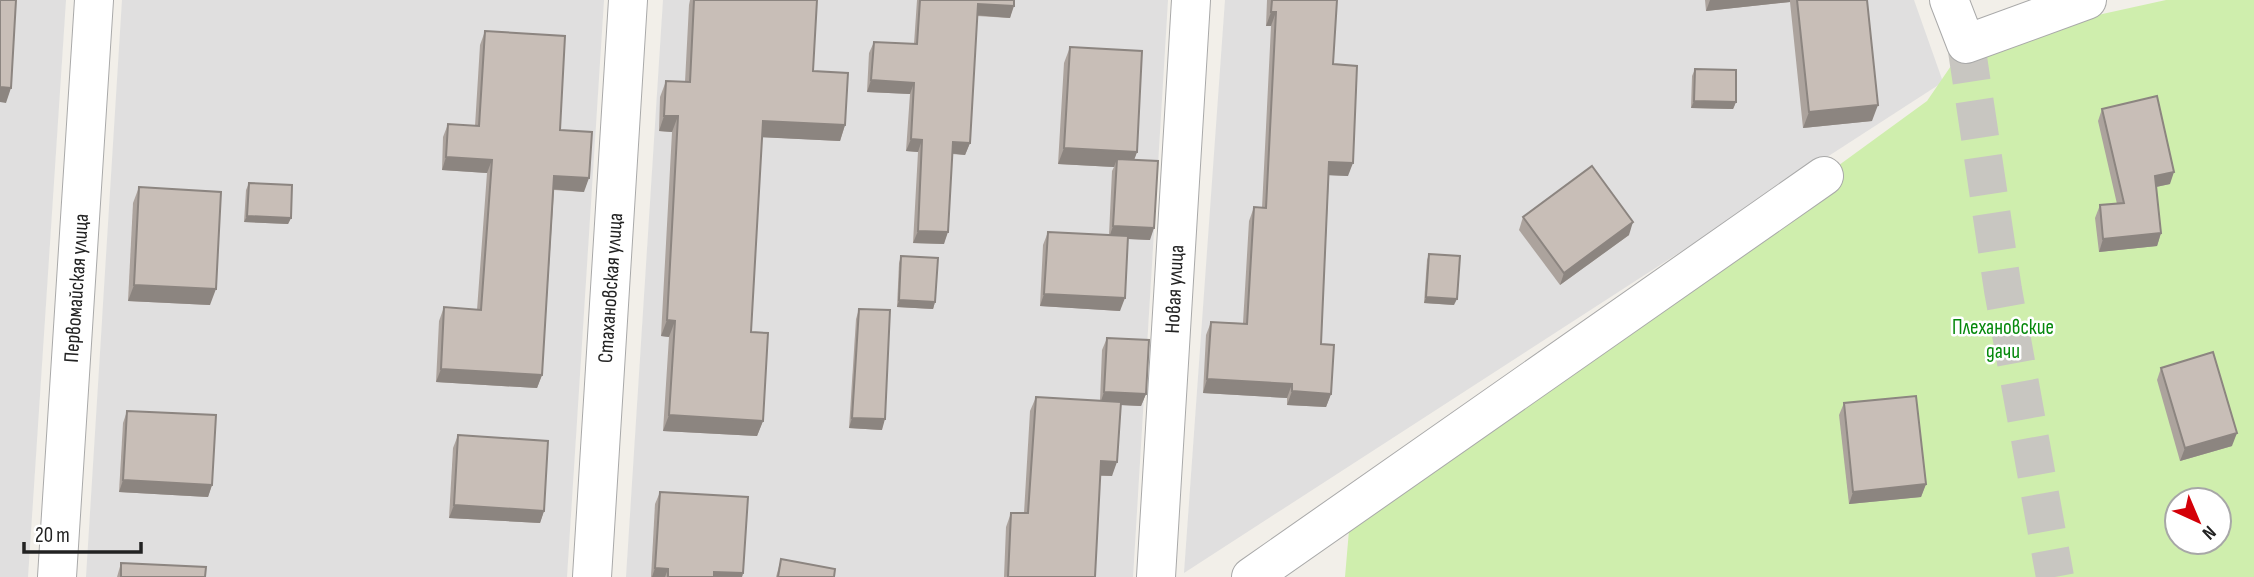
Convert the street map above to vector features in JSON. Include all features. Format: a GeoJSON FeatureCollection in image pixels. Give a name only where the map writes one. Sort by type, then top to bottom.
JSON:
{"type":"FeatureCollection","features":[{"type":"Feature","properties":{"kind":"street","name":"Первомайская улица"},"geometry":{"type":"LineString","coordinates":[[57,577],[94,0]]}},
{"type":"Feature","properties":{"kind":"street","name":"Стахановская улица"},"geometry":{"type":"LineString","coordinates":[[592,577],[628,0]]}},
{"type":"Feature","properties":{"kind":"street","name":"Новая улица"},"geometry":{"type":"LineString","coordinates":[[1156,577],[1191,0]]}},
{"type":"Feature","properties":{"kind":"street"},"geometry":{"type":"LineString","coordinates":[[1949,0],[1966,44],[2087,0]]}},
{"type":"Feature","properties":{"kind":"street"},"geometry":{"type":"LineString","coordinates":[[1251,577],[1824,176]]}},
{"type":"Feature","properties":{"kind":"shaded area"},"geometry":{"type":"Polygon","coordinates":[[[0,0],[66,0],[28,577],[0,577],[0,0]]]}},
{"type":"Feature","properties":{"kind":"shaded area"},"geometry":{"type":"Polygon","coordinates":[[[122,0],[604,0],[567,577],[86,577],[122,0]]]}},
{"type":"Feature","properties":{"kind":"shaded area"},"geometry":{"type":"Polygon","coordinates":[[[663,0],[1168,0],[1133,577],[626,577],[663,0]]]}},
{"type":"Feature","properties":{"kind":"shaded area"},"geometry":{"type":"Polygon","coordinates":[[[1225,0],[1914,0],[1943,82],[1184,573],[1225,0]]]}},
{"type":"Feature","properties":{"kind":"green space","name":"Плехановские дачи"},"geometry":{"type":"Polygon","coordinates":[[[2166,0],[2254,0],[2254,577],[1345,577],[1351,507],[1927,101],[1966,44],[2166,0]]]}},
{"type":"Feature","properties":{"kind":"building"},"geometry":{"type":"Polygon","coordinates":[[[0,0],[16,0],[11,88],[0,87],[0,0]]]}},
{"type":"Feature","properties":{"kind":"building"},"geometry":{"type":"Polygon","coordinates":[[[694,0],[817,0],[813,71],[848,73],[845,125],[763,121],[751,332],[768,333],[763,421],[669,415],[675,321],[667,320],[678,116],[664,116],[666,81],[690,82],[694,0]]]}},
{"type":"Feature","properties":{"kind":"building"},"geometry":{"type":"Polygon","coordinates":[[[920,0],[1014,0],[1014,6],[978,4],[970,143],[953,142],[948,232],[918,231],[922,140],[911,139],[914,83],[871,80],[874,42],[917,44],[920,0]]]}},
{"type":"Feature","properties":{"kind":"building"},"geometry":{"type":"Polygon","coordinates":[[[1272,0],[1337,0],[1333,64],[1357,66],[1353,163],[1329,162],[1321,344],[1334,345],[1331,394],[1292,391],[1292,384],[1207,379],[1211,322],[1247,324],[1254,207],[1266,208],[1276,12],[1271,12],[1272,0]]]}},
{"type":"Feature","properties":{"kind":"building"},"geometry":{"type":"Polygon","coordinates":[[[1797,0],[1867,0],[1878,105],[1809,112],[1797,0]]]}},
{"type":"Feature","properties":{"kind":"building"},"geometry":{"type":"Polygon","coordinates":[[[485,31],[565,36],[560,130],[592,132],[589,178],[554,176],[542,375],[441,369],[444,307],[481,310],[492,160],[446,157],[448,124],[479,126],[485,31]]]}},
{"type":"Feature","properties":{"kind":"building"},"geometry":{"type":"Polygon","coordinates":[[[1070,47],[1142,51],[1137,152],[1064,148],[1070,47]]]}},
{"type":"Feature","properties":{"kind":"building"},"geometry":{"type":"Polygon","coordinates":[[[1695,69],[1736,70],[1736,102],[1694,101],[1695,69]]]}},
{"type":"Feature","properties":{"kind":"building"},"geometry":{"type":"Polygon","coordinates":[[[2157,96],[2174,172],[2155,176],[2161,233],[2103,239],[2100,205],[2124,203],[2102,109],[2157,96]]]}},
{"type":"Feature","properties":{"kind":"building"},"geometry":{"type":"Polygon","coordinates":[[[1117,159],[1158,161],[1154,228],[1113,226],[1117,159]]]}},
{"type":"Feature","properties":{"kind":"building"},"geometry":{"type":"Polygon","coordinates":[[[1592,166],[1633,222],[1564,273],[1523,217],[1592,166]]]}},
{"type":"Feature","properties":{"kind":"building"},"geometry":{"type":"Polygon","coordinates":[[[249,183],[292,185],[291,218],[247,216],[249,183]]]}},
{"type":"Feature","properties":{"kind":"building"},"geometry":{"type":"Polygon","coordinates":[[[139,187],[221,192],[216,289],[134,285],[139,187]]]}},
{"type":"Feature","properties":{"kind":"building"},"geometry":{"type":"Polygon","coordinates":[[[1048,232],[1128,236],[1125,298],[1044,294],[1048,232]]]}},
{"type":"Feature","properties":{"kind":"building"},"geometry":{"type":"Polygon","coordinates":[[[1429,254],[1460,256],[1457,299],[1426,297],[1429,254]]]}},
{"type":"Feature","properties":{"kind":"building"},"geometry":{"type":"Polygon","coordinates":[[[901,256],[938,258],[935,302],[899,300],[901,256]]]}},
{"type":"Feature","properties":{"kind":"building"},"geometry":{"type":"Polygon","coordinates":[[[859,309],[890,310],[885,419],[852,418],[859,309]]]}},
{"type":"Feature","properties":{"kind":"building"},"geometry":{"type":"Polygon","coordinates":[[[1107,338],[1149,340],[1146,394],[1104,392],[1107,338]]]}},
{"type":"Feature","properties":{"kind":"building"},"geometry":{"type":"Polygon","coordinates":[[[2213,352],[2237,433],[2185,448],[2161,368],[2213,352]]]}},
{"type":"Feature","properties":{"kind":"building"},"geometry":{"type":"Polygon","coordinates":[[[1916,396],[1926,484],[1853,492],[1844,403],[1916,396]]]}},
{"type":"Feature","properties":{"kind":"building"},"geometry":{"type":"Polygon","coordinates":[[[1036,397],[1121,402],[1117,462],[1101,461],[1095,577],[1008,577],[1011,513],[1028,513],[1036,397]]]}},
{"type":"Feature","properties":{"kind":"building"},"geometry":{"type":"Polygon","coordinates":[[[127,411],[216,415],[212,485],[123,480],[127,411]]]}},
{"type":"Feature","properties":{"kind":"building"},"geometry":{"type":"Polygon","coordinates":[[[458,435],[548,441],[544,511],[454,505],[458,435]]]}},
{"type":"Feature","properties":{"kind":"building"},"geometry":{"type":"Polygon","coordinates":[[[660,492],[748,497],[743,573],[714,572],[714,577],[668,577],[668,569],[655,568],[660,492]]]}},
{"type":"Feature","properties":{"kind":"building"},"geometry":{"type":"Polygon","coordinates":[[[781,559],[835,569],[834,577],[778,577],[781,559]]]}},
{"type":"Feature","properties":{"kind":"building"},"geometry":{"type":"Polygon","coordinates":[[[121,563],[206,567],[205,577],[121,577],[121,563]]]}},
{"type":"Feature","properties":{"kind":"tunnel"},"geometry":{"type":"LineString","coordinates":[[1966,44],[2003,290],[2055,577]]}}]}
